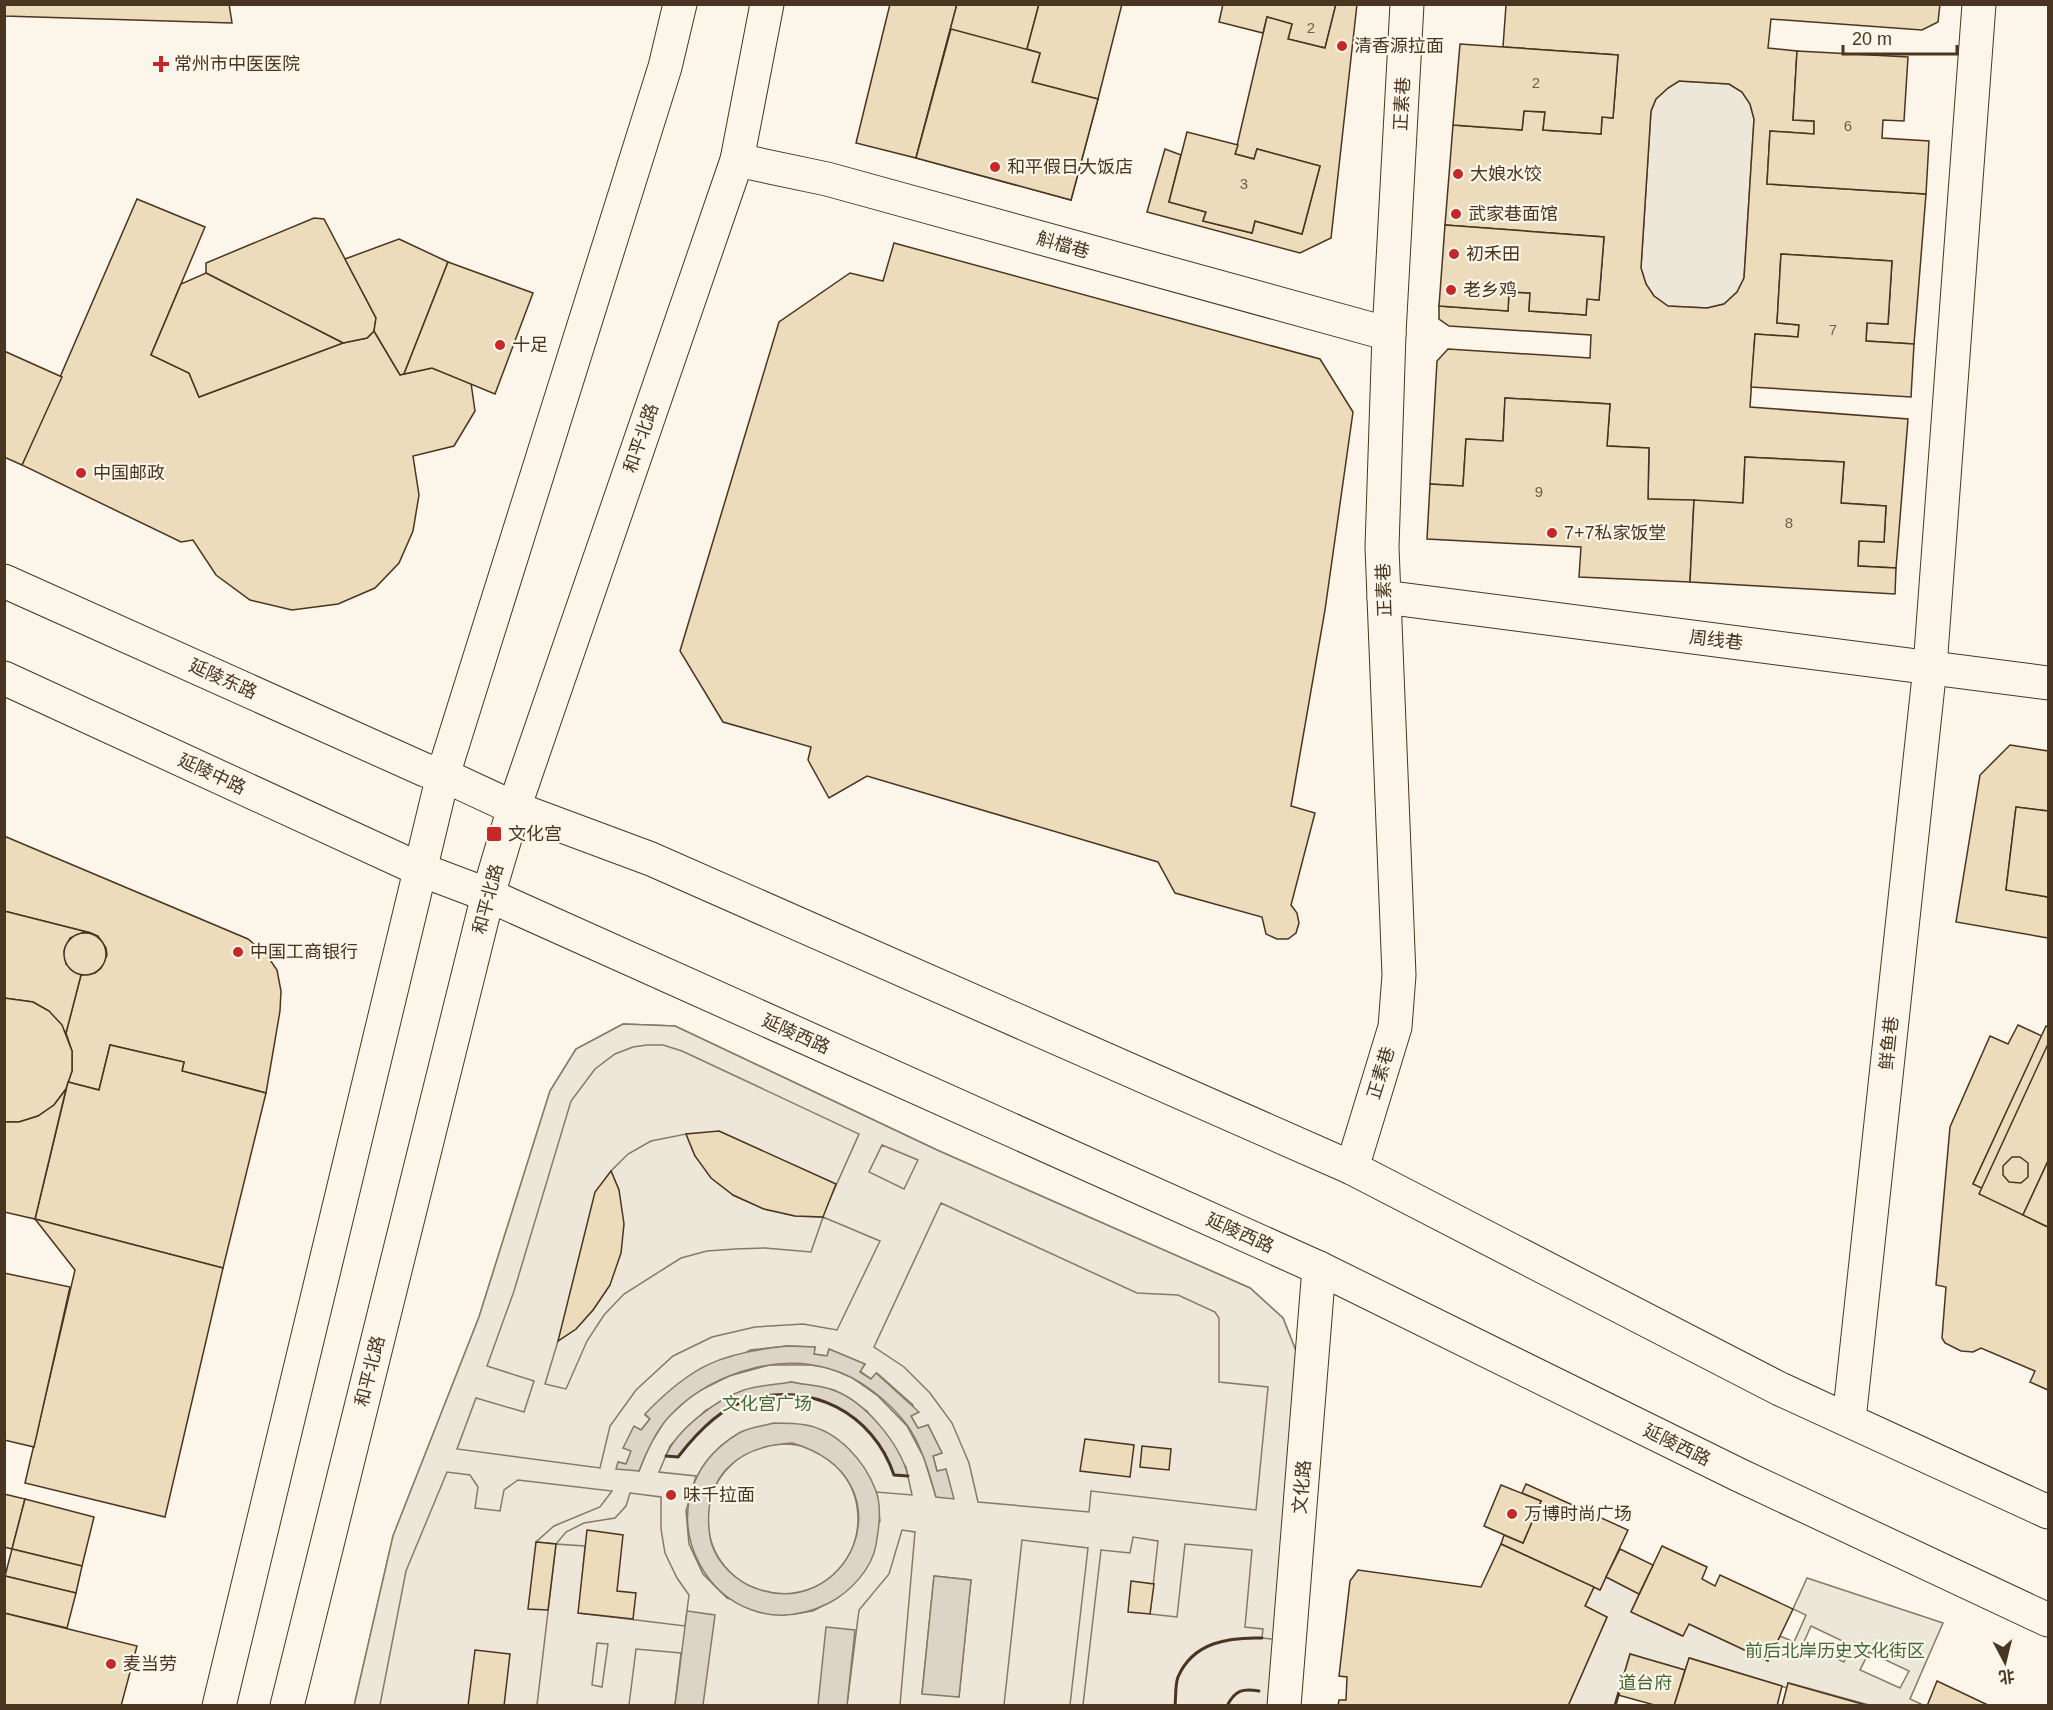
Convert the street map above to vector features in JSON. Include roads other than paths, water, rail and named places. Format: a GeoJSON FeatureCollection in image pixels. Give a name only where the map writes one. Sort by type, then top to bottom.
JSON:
{"type":"FeatureCollection","features":[{"type":"Feature","properties":{"kind":"main road"},"geometry":{"type":"LineString","coordinates":[[219,1706],[443,775],[665,67],[680,4]]}},
{"type":"Feature","properties":{"kind":"main road","name":"和平北路"},"geometry":{"type":"LineString","coordinates":[[286,1706],[488,895],[514,808],[737,160],[767,4]]}},
{"type":"Feature","properties":{"kind":"main road","name":"正素巷"},"geometry":{"type":"LineString","coordinates":[[1352,1168],[1395,1027],[1399,975],[1382,547],[1389,334],[1407,4]]}},
{"type":"Feature","properties":{"kind":"main road","name":"鲜鱼巷"},"geometry":{"type":"LineString","coordinates":[[1849,1420],[1930,667],[1979,4]]}},
{"type":"Feature","properties":{"kind":"main road","name":"斛檔巷"},"geometry":{"type":"LineString","coordinates":[[737,160],[827,179],[1389,334]]}},
{"type":"Feature","properties":{"kind":"main road","name":"延陵东路"},"geometry":{"type":"LineString","coordinates":[[4,581],[425,770],[443,775]]}},
{"type":"Feature","properties":{"kind":"main road","name":"周线巷"},"geometry":{"type":"LineString","coordinates":[[1384,597],[2049,683]]}},
{"type":"Feature","properties":{"kind":"main road","name":"延陵中路"},"geometry":{"type":"LineString","coordinates":[[4,678],[419,869]]}},
{"type":"Feature","properties":{"kind":"main road"},"geometry":{"type":"LineString","coordinates":[[443,775],[514,808],[651,859],[1352,1168],[1780,1389],[2049,1512]]}},
{"type":"Feature","properties":{"kind":"main road","name":"延陵西路"},"geometry":{"type":"LineString","coordinates":[[419,869],[488,895],[1319,1268],[1739,1475],[2049,1620]]}},
{"type":"Feature","properties":{"kind":"main road","name":"文化路"},"geometry":{"type":"LineString","coordinates":[[1284,1706],[1319,1268]]}},
{"type":"Feature","properties":{"kind":"place","name":"清香源拉面"},"geometry":{"type":"Point","coordinates":[1342,46]}},
{"type":"Feature","properties":{"kind":"place","name":"常州市中医医院"},"geometry":{"type":"Point","coordinates":[161,64]}},
{"type":"Feature","properties":{"kind":"place","name":"和平假日大饭店"},"geometry":{"type":"Point","coordinates":[995,167]}},
{"type":"Feature","properties":{"kind":"place","name":"大娘水饺"},"geometry":{"type":"Point","coordinates":[1458,174]}},
{"type":"Feature","properties":{"kind":"place","name":"武家巷面馆"},"geometry":{"type":"Point","coordinates":[1456,214]}},
{"type":"Feature","properties":{"kind":"place","name":"初禾田"},"geometry":{"type":"Point","coordinates":[1454,254]}},
{"type":"Feature","properties":{"kind":"place","name":"老乡鸡"},"geometry":{"type":"Point","coordinates":[1451,290]}},
{"type":"Feature","properties":{"kind":"place","name":"十足"},"geometry":{"type":"Point","coordinates":[500,345]}},
{"type":"Feature","properties":{"kind":"place","name":"中国邮政"},"geometry":{"type":"Point","coordinates":[81,473]}},
{"type":"Feature","properties":{"kind":"place","name":"7+7私家饭堂"},"geometry":{"type":"Point","coordinates":[1552,533]}},
{"type":"Feature","properties":{"kind":"place","name":"文化宫"},"geometry":{"type":"Point","coordinates":[494,834]}},
{"type":"Feature","properties":{"kind":"place","name":"中国工商银行"},"geometry":{"type":"Point","coordinates":[238,952]}},
{"type":"Feature","properties":{"kind":"place","name":"味千拉面"},"geometry":{"type":"Point","coordinates":[671,1495]}},
{"type":"Feature","properties":{"kind":"place","name":"万博时尚广场"},"geometry":{"type":"Point","coordinates":[1512,1514]}},
{"type":"Feature","properties":{"kind":"place","name":"麦当劳"},"geometry":{"type":"Point","coordinates":[111,1664]}},
{"type":"Feature","properties":{"kind":"park label","name":"文化宫广场"},"geometry":{"type":"Point","coordinates":[767,1404]}},
{"type":"Feature","properties":{"kind":"park label","name":"前后北岸历史文化街区"},"geometry":{"type":"Point","coordinates":[1835,1651]}},
{"type":"Feature","properties":{"kind":"park label","name":"道台府"},"geometry":{"type":"Point","coordinates":[1645,1683]}}]}
